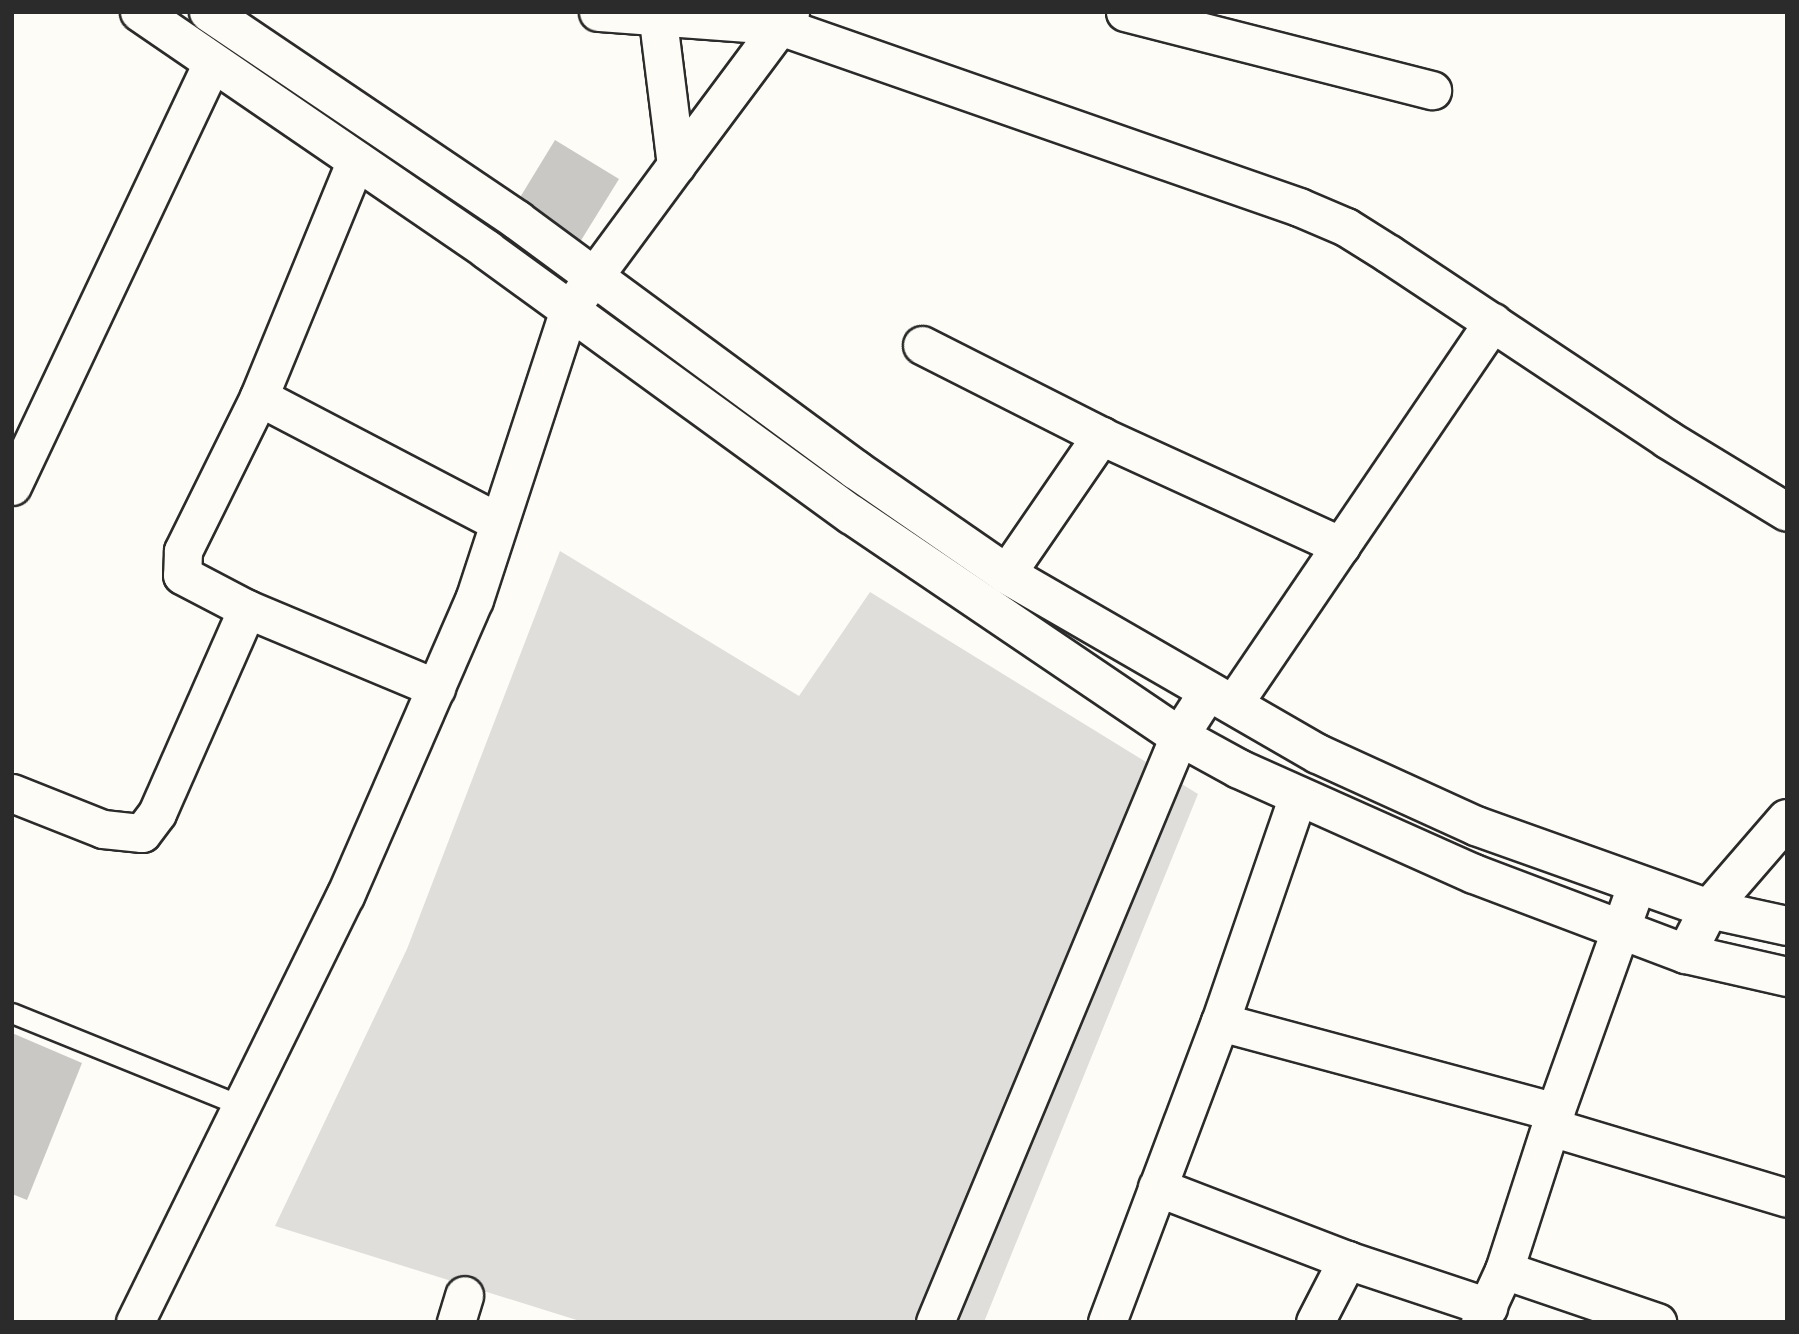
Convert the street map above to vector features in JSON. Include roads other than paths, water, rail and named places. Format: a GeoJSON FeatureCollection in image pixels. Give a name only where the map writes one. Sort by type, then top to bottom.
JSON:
{"type":"FeatureCollection","features":[{"type":"Feature","properties":{"kind":"main road"},"geometry":{"type":"LineString","coordinates":[[140,12],[569,310],[852,515],[1180,736],[1298,796],[1475,874],[1686,954],[1787,977]]}},
{"type":"Feature","properties":{"kind":"main road"},"geometry":{"type":"LineString","coordinates":[[213,13],[593,276],[1006,574],[1318,754],[1476,826],[1636,886],[1709,909],[1787,926]]}},
{"type":"Feature","properties":{"kind":"main road"},"geometry":{"type":"LineString","coordinates":[[1686,954],[1709,909],[1787,819]]}},
{"type":"Feature","properties":{"kind":"street"},"geometry":{"type":"LineString","coordinates":[[598,12],[784,18],[1299,207],[1346,227],[1667,439],[1787,512]]}},
{"type":"Feature","properties":{"kind":"street"},"geometry":{"type":"LineString","coordinates":[[1125,12],[1432,90]]}},
{"type":"Feature","properties":{"kind":"street"},"geometry":{"type":"LineString","coordinates":[[657,16],[676,165]]}},
{"type":"Feature","properties":{"kind":"street"},"geometry":{"type":"LineString","coordinates":[[135,1322],[345,896],[474,600],[569,310],[784,18]]}},
{"type":"Feature","properties":{"kind":"street"},"geometry":{"type":"LineString","coordinates":[[12,486],[212,63]]}},
{"type":"Feature","properties":{"kind":"street"},"geometry":{"type":"LineString","coordinates":[[356,160],[259,397],[180,563],[182,575],[191,582],[247,609],[436,688]]}},
{"type":"Feature","properties":{"kind":"street"},"geometry":{"type":"LineString","coordinates":[[935,1322],[1180,736],[1221,698],[1341,546],[1493,322]]}},
{"type":"Feature","properties":{"kind":"street"},"geometry":{"type":"LineString","coordinates":[[922,345],[1101,436],[1341,546]]}},
{"type":"Feature","properties":{"kind":"street"},"geometry":{"type":"LineString","coordinates":[[259,397],[498,522]]}},
{"type":"Feature","properties":{"kind":"street"},"geometry":{"type":"LineString","coordinates":[[1006,574],[1101,436]]}},
{"type":"Feature","properties":{"kind":"street"},"geometry":{"type":"LineString","coordinates":[[12,793],[103,829],[142,832],[158,813],[247,609]]}},
{"type":"Feature","properties":{"kind":"street"},"geometry":{"type":"LineString","coordinates":[[1107,1322],[1220,1021],[1298,796]]}},
{"type":"Feature","properties":{"kind":"street"},"geometry":{"type":"LineString","coordinates":[[1157,1187],[1484,1315],[1504,1270],[1553,1119],[1636,886]]}},
{"type":"Feature","properties":{"kind":"street"},"geometry":{"type":"LineString","coordinates":[[1220,1021],[1553,1119],[1787,1198]]}},
{"type":"Feature","properties":{"kind":"street"},"geometry":{"type":"LineString","coordinates":[[1315,1322],[1347,1260]]}},
{"type":"Feature","properties":{"kind":"street"},"geometry":{"type":"LineString","coordinates":[[1504,1270],[1657,1322]]}},
{"type":"Feature","properties":{"kind":"lane"},"geometry":{"type":"LineString","coordinates":[[12,1013],[242,1106]]}}]}
